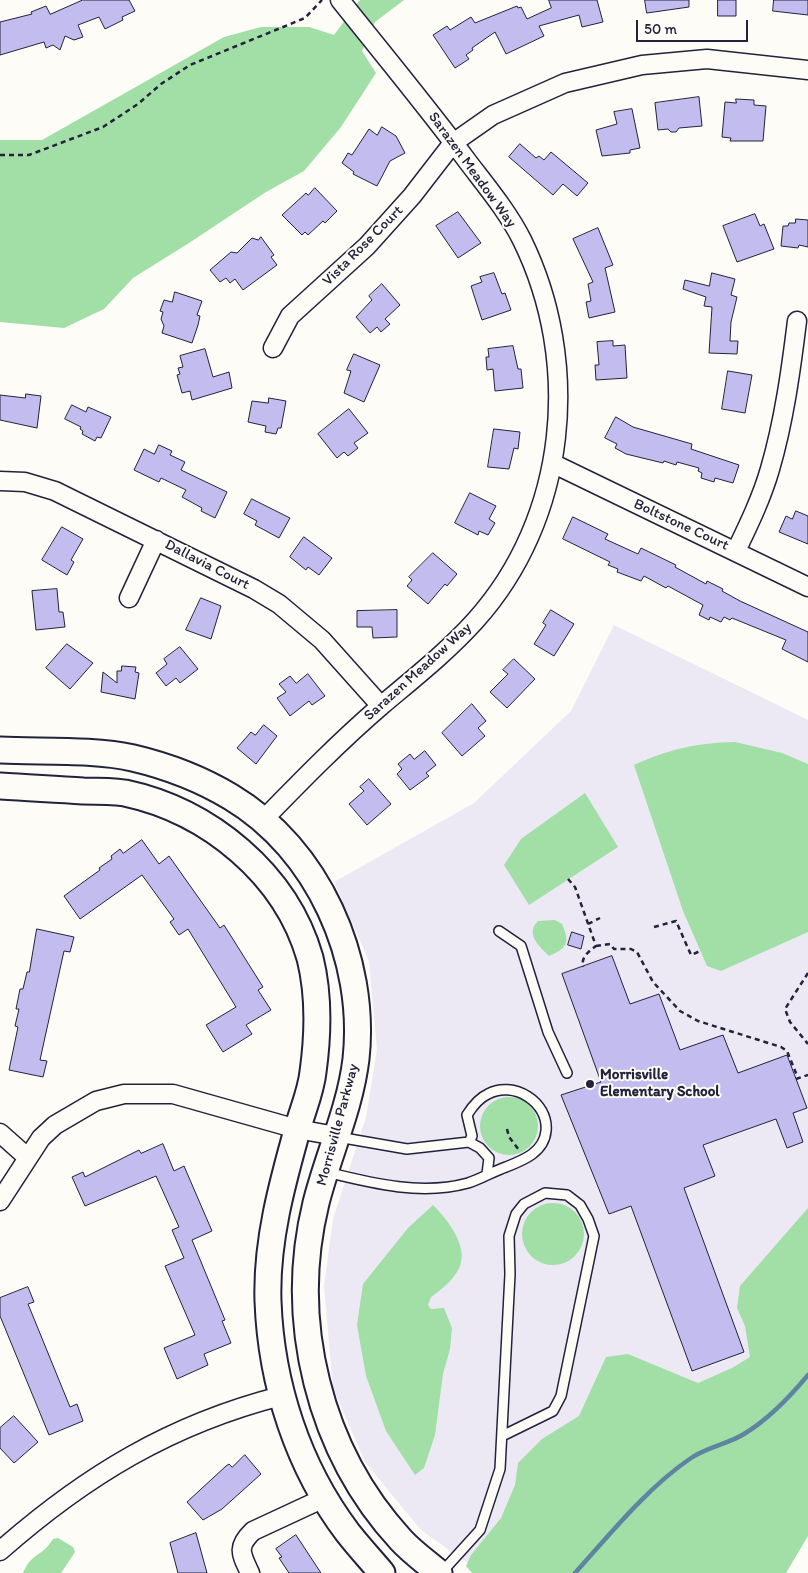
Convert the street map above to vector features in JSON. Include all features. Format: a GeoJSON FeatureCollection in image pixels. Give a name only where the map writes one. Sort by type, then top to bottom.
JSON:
{"type":"FeatureCollection","features":[{"type":"Feature","properties":{"kind":"main road","name":"Morrisville Parkway"},"geometry":{"type":"LineString","coordinates":[[0,750],[101,754],[146,761],[204,782],[233,798],[263,820],[292,850],[314,882],[342,933],[357,1000],[356,1058],[351,1085],[316,1203],[311,1229],[306,1260],[304,1293],[308,1333],[322,1403],[343,1457],[374,1507],[402,1542],[440,1573]]}},
{"type":"Feature","properties":{"kind":"main road"},"geometry":{"type":"LineString","coordinates":[[0,786],[122,793],[162,804],[196,820],[228,841],[260,870],[281,895],[302,934],[310,961],[316,1028],[313,1074],[297,1129],[274,1224],[269,1259],[268,1300],[271,1340],[281,1396],[307,1466],[324,1498],[348,1533],[382,1573]]}},
{"type":"Feature","properties":{"kind":"street","name":"Sarazen Meadow Way"},"geometry":{"type":"LineString","coordinates":[[263,820],[310,771],[381,706],[450,647],[476,619],[494,596],[530,533],[554,464],[559,397],[557,353],[540,282],[522,240],[506,213],[453,142],[340,0]]}},
{"type":"Feature","properties":{"kind":"street","name":"Vista Rose Court"},"geometry":{"type":"LineString","coordinates":[[274,348],[290,316],[368,246],[412,196],[453,142],[493,115],[557,86],[642,64],[707,59],[808,70]]}},
{"type":"Feature","properties":{"kind":"street"},"geometry":{"type":"LineString","coordinates":[[736,551],[755,512],[770,468],[789,382],[797,321]]}},
{"type":"Feature","properties":{"kind":"street","name":"Boltstone Court"},"geometry":{"type":"LineString","coordinates":[[554,464],[808,587]]}},
{"type":"Feature","properties":{"kind":"street","name":"Dallavia Court"},"geometry":{"type":"LineString","coordinates":[[0,481],[25,482],[55,491],[254,589],[279,604],[322,640],[381,706]]}},
{"type":"Feature","properties":{"kind":"street"},"geometry":{"type":"LineString","coordinates":[[129,598],[156,540]]}},
{"type":"Feature","properties":{"kind":"street"},"geometry":{"type":"LineString","coordinates":[[0,1201],[41,1138],[72,1113],[96,1101],[124,1094],[173,1094],[297,1129],[336,1136]]}},
{"type":"Feature","properties":{"kind":"street"},"geometry":{"type":"LineString","coordinates":[[0,1133],[28,1157]]}},
{"type":"Feature","properties":{"kind":"street"},"geometry":{"type":"LineString","coordinates":[[0,1550],[40,1515],[110,1466],[164,1437],[222,1414],[281,1396]]}},
{"type":"Feature","properties":{"kind":"street"},"geometry":{"type":"LineString","coordinates":[[250,1573],[241,1554],[242,1544],[246,1537],[253,1531],[324,1498]]}},
{"type":"Feature","properties":{"kind":"lane"},"geometry":{"type":"LineString","coordinates":[[498,932],[522,946],[548,1032],[567,1073]]}},
{"type":"Feature","properties":{"kind":"lane"},"geometry":{"type":"LineString","coordinates":[[326,1172],[376,1184],[416,1188],[466,1183],[525,1159],[536,1151],[543,1142],[546,1122],[537,1103],[516,1091],[489,1093],[471,1108],[467,1115],[472,1136],[469,1142]]}},
{"type":"Feature","properties":{"kind":"lane"},"geometry":{"type":"LineString","coordinates":[[336,1136],[407,1149],[469,1142],[480,1148],[489,1158],[487,1174]]}},
{"type":"Feature","properties":{"kind":"lane"},"geometry":{"type":"LineString","coordinates":[[440,1573],[480,1530],[500,1469],[510,1274],[509,1236],[516,1214],[524,1204],[545,1193],[567,1195],[580,1204],[594,1236],[561,1396],[553,1412],[502,1436]]}},
{"type":"Feature","properties":{"kind":"path"},"geometry":{"type":"LineString","coordinates":[[0,155],[29,155],[103,127],[138,104],[160,84],[190,65],[304,18],[322,0]]}},
{"type":"Feature","properties":{"kind":"path"},"geometry":{"type":"LineString","coordinates":[[568,878],[575,887],[596,946]]}},
{"type":"Feature","properties":{"kind":"path"},"geometry":{"type":"LineString","coordinates":[[588,924],[600,918]]}},
{"type":"Feature","properties":{"kind":"path"},"geometry":{"type":"LineString","coordinates":[[654,927],[676,922],[691,955],[700,951]]}},
{"type":"Feature","properties":{"kind":"path"},"geometry":{"type":"LineString","coordinates":[[583,967],[582,961],[585,955],[596,946],[610,944],[614,949],[637,952],[653,982],[680,1011],[706,1024],[780,1047],[787,1051],[797,1078],[808,1074]]}},
{"type":"Feature","properties":{"kind":"path"},"geometry":{"type":"LineString","coordinates":[[808,973],[785,1008],[790,1022],[808,1044]]}},
{"type":"Feature","properties":{"kind":"path"},"geometry":{"type":"LineString","coordinates":[[506,1129],[509,1137],[525,1159]]}},
{"type":"Feature","properties":{"kind":"shaded area","name":"Morrisville Elementary School"},"geometry":{"type":"Polygon","coordinates":[[[614,625],[808,720],[808,1335],[482,1573],[421,1530],[365,1462],[333,1388],[324,1286],[333,1219],[366,1117],[377,1050],[369,961],[334,882],[474,803],[571,711],[614,625]]]}},
{"type":"Feature","properties":{"kind":"green space"},"geometry":{"type":"Polygon","coordinates":[[[360,0],[404,0],[375,22],[362,51],[376,73],[341,127],[304,171],[266,192],[133,278],[104,309],[64,328],[0,322],[0,140],[42,140],[224,37],[261,27],[309,27],[334,35],[360,0]]]}},
{"type":"Feature","properties":{"kind":"green space"},"geometry":{"type":"Polygon","coordinates":[[[735,742],[782,753],[808,764],[808,932],[721,971],[707,966],[683,911],[634,765],[683,748],[735,742]]]}},
{"type":"Feature","properties":{"kind":"green space"},"geometry":{"type":"Polygon","coordinates":[[[585,793],[618,847],[529,905],[504,865],[521,839],[585,793]]]}},
{"type":"Feature","properties":{"kind":"green space"},"geometry":{"type":"Polygon","coordinates":[[[555,920],[562,924],[566,935],[566,944],[549,956],[535,940],[533,931],[538,921],[555,920]]]}},
{"type":"Feature","properties":{"kind":"green space"},"geometry":{"type":"Polygon","coordinates":[[[503,1097],[515,1097],[530,1105],[538,1120],[538,1132],[530,1147],[515,1155],[503,1155],[488,1147],[480,1132],[480,1120],[488,1105],[503,1097]]]}},
{"type":"Feature","properties":{"kind":"green space"},"geometry":{"type":"Polygon","coordinates":[[[553,1203],[565,1205],[575,1212],[582,1222],[584,1234],[582,1246],[575,1256],[565,1263],[553,1265],[541,1263],[531,1256],[524,1246],[522,1234],[524,1222],[531,1212],[541,1205],[553,1203]]]}},
{"type":"Feature","properties":{"kind":"green space"},"geometry":{"type":"Polygon","coordinates":[[[433,1205],[455,1233],[459,1241],[462,1258],[455,1275],[431,1297],[428,1305],[431,1309],[444,1308],[452,1328],[450,1349],[443,1374],[435,1435],[424,1468],[415,1475],[386,1431],[366,1376],[357,1325],[363,1284],[408,1228],[433,1205]]]}},
{"type":"Feature","properties":{"kind":"green space"},"geometry":{"type":"Polygon","coordinates":[[[808,1208],[808,1536],[786,1573],[472,1573],[466,1566],[471,1555],[501,1518],[515,1485],[518,1463],[542,1439],[579,1416],[606,1357],[628,1354],[698,1383],[732,1368],[750,1357],[745,1326],[737,1308],[740,1286],[808,1208]]]}},
{"type":"Feature","properties":{"kind":"green space"},"geometry":{"type":"Polygon","coordinates":[[[58,1538],[73,1547],[75,1552],[61,1573],[23,1573],[30,1561],[45,1549],[53,1539],[58,1538]]]}},
{"type":"Feature","properties":{"kind":"building"},"geometry":{"type":"Polygon","coordinates":[[[83,0],[129,0],[135,11],[122,17],[123,20],[105,29],[99,17],[78,25],[83,37],[74,40],[65,36],[60,50],[53,45],[46,48],[44,42],[0,55],[0,22],[32,14],[31,12],[46,6],[50,14],[83,0]]]}},
{"type":"Feature","properties":{"kind":"building"},"geometry":{"type":"Polygon","coordinates":[[[549,0],[597,0],[603,22],[582,27],[579,15],[539,26],[544,36],[506,54],[495,32],[472,48],[473,50],[466,55],[469,59],[455,68],[433,35],[447,26],[450,30],[471,17],[475,23],[517,6],[518,8],[521,7],[527,19],[551,8],[549,0]]]}},
{"type":"Feature","properties":{"kind":"building"},"geometry":{"type":"Polygon","coordinates":[[[645,0],[689,0],[689,7],[647,13],[645,0]]]}},
{"type":"Feature","properties":{"kind":"building"},"geometry":{"type":"Polygon","coordinates":[[[718,0],[736,0],[736,16],[718,16],[718,0]]]}},
{"type":"Feature","properties":{"kind":"building"},"geometry":{"type":"Polygon","coordinates":[[[774,0],[808,0],[808,15],[773,11],[774,0]]]}},
{"type":"Feature","properties":{"kind":"building"},"geometry":{"type":"Polygon","coordinates":[[[699,97],[702,126],[679,128],[676,132],[671,132],[668,129],[658,130],[655,103],[699,97]]]}},
{"type":"Feature","properties":{"kind":"building"},"geometry":{"type":"Polygon","coordinates":[[[736,99],[754,100],[754,105],[766,106],[763,141],[730,141],[731,138],[722,137],[725,102],[736,103],[736,99]]]}},
{"type":"Feature","properties":{"kind":"building"},"geometry":{"type":"Polygon","coordinates":[[[632,109],[640,148],[630,150],[630,153],[602,156],[596,130],[617,124],[614,112],[632,109]]]}},
{"type":"Feature","properties":{"kind":"building"},"geometry":{"type":"Polygon","coordinates":[[[382,127],[396,136],[405,153],[390,161],[377,186],[353,174],[354,172],[342,163],[348,153],[352,155],[369,129],[377,135],[382,127]]]}},
{"type":"Feature","properties":{"kind":"building"},"geometry":{"type":"Polygon","coordinates":[[[520,144],[536,158],[539,156],[544,160],[551,152],[588,183],[577,196],[563,184],[553,195],[509,157],[520,144]]]}},
{"type":"Feature","properties":{"kind":"building"},"geometry":{"type":"Polygon","coordinates":[[[315,188],[337,211],[325,223],[323,221],[308,235],[305,232],[302,235],[282,215],[306,193],[308,195],[315,188]]]}},
{"type":"Feature","properties":{"kind":"building"},"geometry":{"type":"Polygon","coordinates":[[[458,212],[481,243],[458,258],[436,226],[458,212]]]}},
{"type":"Feature","properties":{"kind":"building"},"geometry":{"type":"Polygon","coordinates":[[[755,214],[760,226],[764,224],[774,249],[737,262],[723,226],[755,214]]]}},
{"type":"Feature","properties":{"kind":"building"},"geometry":{"type":"Polygon","coordinates":[[[796,219],[808,220],[808,247],[799,245],[798,248],[781,246],[783,226],[795,223],[796,219]]]}},
{"type":"Feature","properties":{"kind":"building"},"geometry":{"type":"Polygon","coordinates":[[[598,228],[613,265],[605,268],[615,312],[589,318],[586,302],[591,301],[588,284],[593,282],[573,239],[598,228]]]}},
{"type":"Feature","properties":{"kind":"building"},"geometry":{"type":"Polygon","coordinates":[[[261,237],[274,255],[271,257],[277,265],[243,290],[235,279],[230,283],[226,278],[220,282],[210,270],[231,252],[237,253],[252,238],[258,240],[261,237]]]}},
{"type":"Feature","properties":{"kind":"building"},"geometry":{"type":"Polygon","coordinates":[[[494,273],[502,294],[505,293],[511,310],[482,320],[471,286],[482,282],[480,277],[494,273]]]}},
{"type":"Feature","properties":{"kind":"building"},"geometry":{"type":"Polygon","coordinates":[[[712,273],[735,279],[731,295],[737,297],[731,322],[730,341],[738,341],[737,354],[709,353],[712,307],[704,306],[706,297],[683,289],[685,280],[709,286],[712,273]]]}},
{"type":"Feature","properties":{"kind":"building"},"geometry":{"type":"Polygon","coordinates":[[[382,284],[400,305],[385,319],[390,324],[381,332],[377,327],[370,333],[356,317],[372,300],[369,296],[382,284]]]}},
{"type":"Feature","properties":{"kind":"building"},"geometry":{"type":"Polygon","coordinates":[[[175,292],[202,301],[197,315],[200,316],[198,325],[192,343],[162,333],[164,326],[161,319],[163,312],[160,311],[164,300],[172,302],[175,292]]]}},
{"type":"Feature","properties":{"kind":"building"},"geometry":{"type":"Polygon","coordinates":[[[613,341],[613,346],[625,345],[627,378],[596,380],[595,365],[599,365],[597,342],[613,341]]]}},
{"type":"Feature","properties":{"kind":"building"},"geometry":{"type":"Polygon","coordinates":[[[513,346],[518,369],[521,369],[523,388],[495,391],[493,369],[487,370],[486,357],[489,357],[488,349],[513,346]]]}},
{"type":"Feature","properties":{"kind":"building"},"geometry":{"type":"Polygon","coordinates":[[[205,349],[213,377],[229,372],[232,388],[192,400],[190,391],[182,393],[177,375],[180,374],[178,368],[183,367],[180,356],[205,349]]]}},
{"type":"Feature","properties":{"kind":"building"},"geometry":{"type":"Polygon","coordinates":[[[354,354],[380,365],[364,402],[344,393],[351,371],[347,370],[354,354]]]}},
{"type":"Feature","properties":{"kind":"building"},"geometry":{"type":"Polygon","coordinates":[[[728,371],[752,375],[745,413],[722,409],[728,371]]]}},
{"type":"Feature","properties":{"kind":"building"},"geometry":{"type":"Polygon","coordinates":[[[26,394],[41,396],[37,428],[0,420],[0,395],[25,398],[26,394]]]}},
{"type":"Feature","properties":{"kind":"building"},"geometry":{"type":"Polygon","coordinates":[[[269,398],[286,401],[281,428],[278,428],[276,434],[265,432],[266,426],[248,422],[252,401],[268,403],[269,398]]]}},
{"type":"Feature","properties":{"kind":"building"},"geometry":{"type":"Polygon","coordinates":[[[72,405],[86,412],[88,407],[111,417],[101,438],[97,437],[95,441],[82,434],[81,427],[65,419],[72,405]]]}},
{"type":"Feature","properties":{"kind":"building"},"geometry":{"type":"Polygon","coordinates":[[[349,409],[368,433],[354,443],[358,448],[348,456],[344,452],[337,458],[318,434],[349,409]]]}},
{"type":"Feature","properties":{"kind":"building"},"geometry":{"type":"Polygon","coordinates":[[[616,417],[633,427],[692,444],[691,449],[739,465],[733,483],[715,478],[714,482],[701,478],[702,473],[698,471],[699,468],[677,462],[676,465],[664,461],[663,463],[626,454],[615,448],[617,444],[605,438],[616,417]]]}},
{"type":"Feature","properties":{"kind":"building"},"geometry":{"type":"Polygon","coordinates":[[[494,429],[520,432],[518,449],[514,448],[509,469],[488,467],[494,429]]]}},
{"type":"Feature","properties":{"kind":"building"},"geometry":{"type":"Polygon","coordinates":[[[159,445],[172,451],[170,455],[185,462],[181,470],[227,492],[215,518],[201,511],[202,508],[182,497],[186,490],[161,478],[159,482],[134,470],[144,449],[154,454],[159,445]]]}},
{"type":"Feature","properties":{"kind":"building"},"geometry":{"type":"Polygon","coordinates":[[[470,493],[496,506],[489,519],[495,523],[488,535],[479,531],[478,535],[455,523],[470,493]]]}},
{"type":"Feature","properties":{"kind":"building"},"geometry":{"type":"Polygon","coordinates":[[[252,499],[290,518],[279,538],[255,525],[257,521],[244,514],[252,499]]]}},
{"type":"Feature","properties":{"kind":"building"},"geometry":{"type":"Polygon","coordinates":[[[796,511],[808,516],[808,544],[779,532],[786,516],[792,519],[796,511]]]}},
{"type":"Feature","properties":{"kind":"building"},"geometry":{"type":"Polygon","coordinates":[[[573,517],[608,534],[605,539],[638,554],[641,548],[676,565],[675,567],[706,584],[707,581],[740,601],[808,632],[808,662],[782,649],[786,640],[732,618],[730,620],[724,617],[721,622],[710,617],[709,620],[699,615],[703,605],[668,586],[666,588],[644,576],[641,581],[617,572],[618,569],[608,565],[610,562],[563,539],[573,517]]]}},
{"type":"Feature","properties":{"kind":"building"},"geometry":{"type":"Polygon","coordinates":[[[62,527],[83,539],[71,560],[74,562],[67,575],[42,560],[62,527]]]}},
{"type":"Feature","properties":{"kind":"building"},"geometry":{"type":"Polygon","coordinates":[[[304,537],[332,558],[319,575],[308,567],[306,570],[290,557],[304,537]]]}},
{"type":"Feature","properties":{"kind":"building"},"geometry":{"type":"Polygon","coordinates":[[[433,553],[457,574],[447,586],[445,584],[428,604],[407,586],[412,580],[409,577],[433,553]]]}},
{"type":"Feature","properties":{"kind":"building"},"geometry":{"type":"Polygon","coordinates":[[[57,589],[59,612],[63,612],[65,627],[36,630],[32,591],[57,589]]]}},
{"type":"Feature","properties":{"kind":"building"},"geometry":{"type":"Polygon","coordinates":[[[201,598],[221,606],[211,639],[186,630],[201,598]]]}},
{"type":"Feature","properties":{"kind":"building"},"geometry":{"type":"Polygon","coordinates":[[[397,610],[397,637],[373,638],[372,627],[357,627],[357,611],[397,610]]]}},
{"type":"Feature","properties":{"kind":"building"},"geometry":{"type":"Polygon","coordinates":[[[551,610],[574,624],[554,656],[534,644],[546,625],[543,623],[551,610]]]}},
{"type":"Feature","properties":{"kind":"building"},"geometry":{"type":"Polygon","coordinates":[[[67,644],[93,663],[70,689],[46,668],[67,644]]]}},
{"type":"Feature","properties":{"kind":"building"},"geometry":{"type":"Polygon","coordinates":[[[180,647],[198,669],[180,683],[176,678],[166,686],[156,673],[167,664],[164,659],[180,647]]]}},
{"type":"Feature","properties":{"kind":"building"},"geometry":{"type":"Polygon","coordinates":[[[514,659],[535,679],[507,708],[490,692],[508,674],[503,670],[514,659]]]}},
{"type":"Feature","properties":{"kind":"building"},"geometry":{"type":"Polygon","coordinates":[[[122,666],[136,667],[135,672],[139,673],[135,699],[101,692],[103,672],[117,683],[117,671],[121,671],[122,666]]]}},
{"type":"Feature","properties":{"kind":"building"},"geometry":{"type":"Polygon","coordinates":[[[308,674],[325,696],[312,705],[309,701],[290,716],[277,698],[286,692],[279,684],[290,676],[296,683],[308,674]]]}},
{"type":"Feature","properties":{"kind":"building"},"geometry":{"type":"Polygon","coordinates":[[[472,704],[486,721],[478,728],[485,736],[462,756],[442,733],[472,704]]]}},
{"type":"Feature","properties":{"kind":"building"},"geometry":{"type":"Polygon","coordinates":[[[264,725],[277,736],[256,764],[237,748],[251,732],[255,735],[264,725]]]}},
{"type":"Feature","properties":{"kind":"building"},"geometry":{"type":"Polygon","coordinates":[[[425,751],[436,765],[426,773],[429,776],[410,790],[397,774],[402,769],[398,764],[410,754],[414,759],[425,751]]]}},
{"type":"Feature","properties":{"kind":"building"},"geometry":{"type":"Polygon","coordinates":[[[369,779],[391,804],[367,825],[349,804],[364,791],[360,787],[369,779]]]}},
{"type":"Feature","properties":{"kind":"building"},"geometry":{"type":"Polygon","coordinates":[[[142,840],[159,864],[169,856],[220,928],[224,925],[263,987],[258,990],[271,1010],[246,1025],[252,1034],[223,1052],[206,1025],[236,1007],[188,929],[179,935],[170,922],[174,919],[142,875],[80,919],[64,896],[100,870],[99,868],[112,859],[111,856],[120,849],[123,853],[142,840]]]}},
{"type":"Feature","properties":{"kind":"building"},"geometry":{"type":"Polygon","coordinates":[[[37,929],[74,937],[70,952],[64,951],[40,1060],[47,1061],[43,1077],[9,1070],[18,1027],[15,1026],[19,1009],[16,1009],[20,989],[23,989],[27,972],[29,972],[37,929]]]}},
{"type":"Feature","properties":{"kind":"building"},"geometry":{"type":"Polygon","coordinates":[[[572,932],[584,936],[581,949],[568,945],[572,932]]]}},
{"type":"Feature","properties":{"kind":"building"},"geometry":{"type":"Polygon","coordinates":[[[612,956],[630,1004],[659,994],[680,1050],[723,1035],[738,1073],[787,1055],[807,1108],[793,1113],[803,1142],[787,1148],[776,1119],[703,1145],[715,1176],[684,1188],[744,1352],[692,1371],[631,1206],[609,1214],[561,1095],[601,1082],[562,974],[612,956]]]}},
{"type":"Feature","properties":{"kind":"building"},"geometry":{"type":"Polygon","coordinates":[[[163,1144],[174,1171],[184,1166],[212,1231],[192,1240],[225,1320],[222,1321],[231,1343],[204,1354],[208,1365],[177,1379],[164,1348],[195,1335],[165,1266],[184,1258],[172,1230],[179,1227],[156,1176],[85,1206],[72,1177],[83,1172],[85,1177],[139,1150],[141,1153],[163,1144]]]}},
{"type":"Feature","properties":{"kind":"building"},"geometry":{"type":"Polygon","coordinates":[[[28,1287],[34,1302],[28,1304],[70,1407],[77,1404],[83,1421],[49,1435],[0,1316],[0,1298],[28,1287]]]}},
{"type":"Feature","properties":{"kind":"building"},"geometry":{"type":"Polygon","coordinates":[[[14,1416],[38,1442],[14,1463],[0,1448],[0,1428],[14,1416]]]}},
{"type":"Feature","properties":{"kind":"building"},"geometry":{"type":"Polygon","coordinates":[[[245,1455],[261,1474],[222,1509],[203,1520],[187,1502],[226,1466],[229,1464],[232,1467],[245,1455]]]}},
{"type":"Feature","properties":{"kind":"building"},"geometry":{"type":"Polygon","coordinates":[[[196,1533],[207,1573],[178,1573],[170,1543],[196,1533]]]}},
{"type":"Feature","properties":{"kind":"building"},"geometry":{"type":"Polygon","coordinates":[[[296,1535],[321,1573],[289,1573],[279,1558],[282,1557],[276,1549],[296,1535]]]}},
{"type":"Feature","properties":{"kind":"waterway"},"geometry":{"type":"LineString","coordinates":[[575,1573],[659,1483],[697,1454],[738,1437],[762,1422],[794,1392],[808,1375]]}},
{"type":"Feature","properties":{"kind":"place","name":"Morrisville Elementary School"},"geometry":{"type":"Point","coordinates":[590,1084]}}]}
